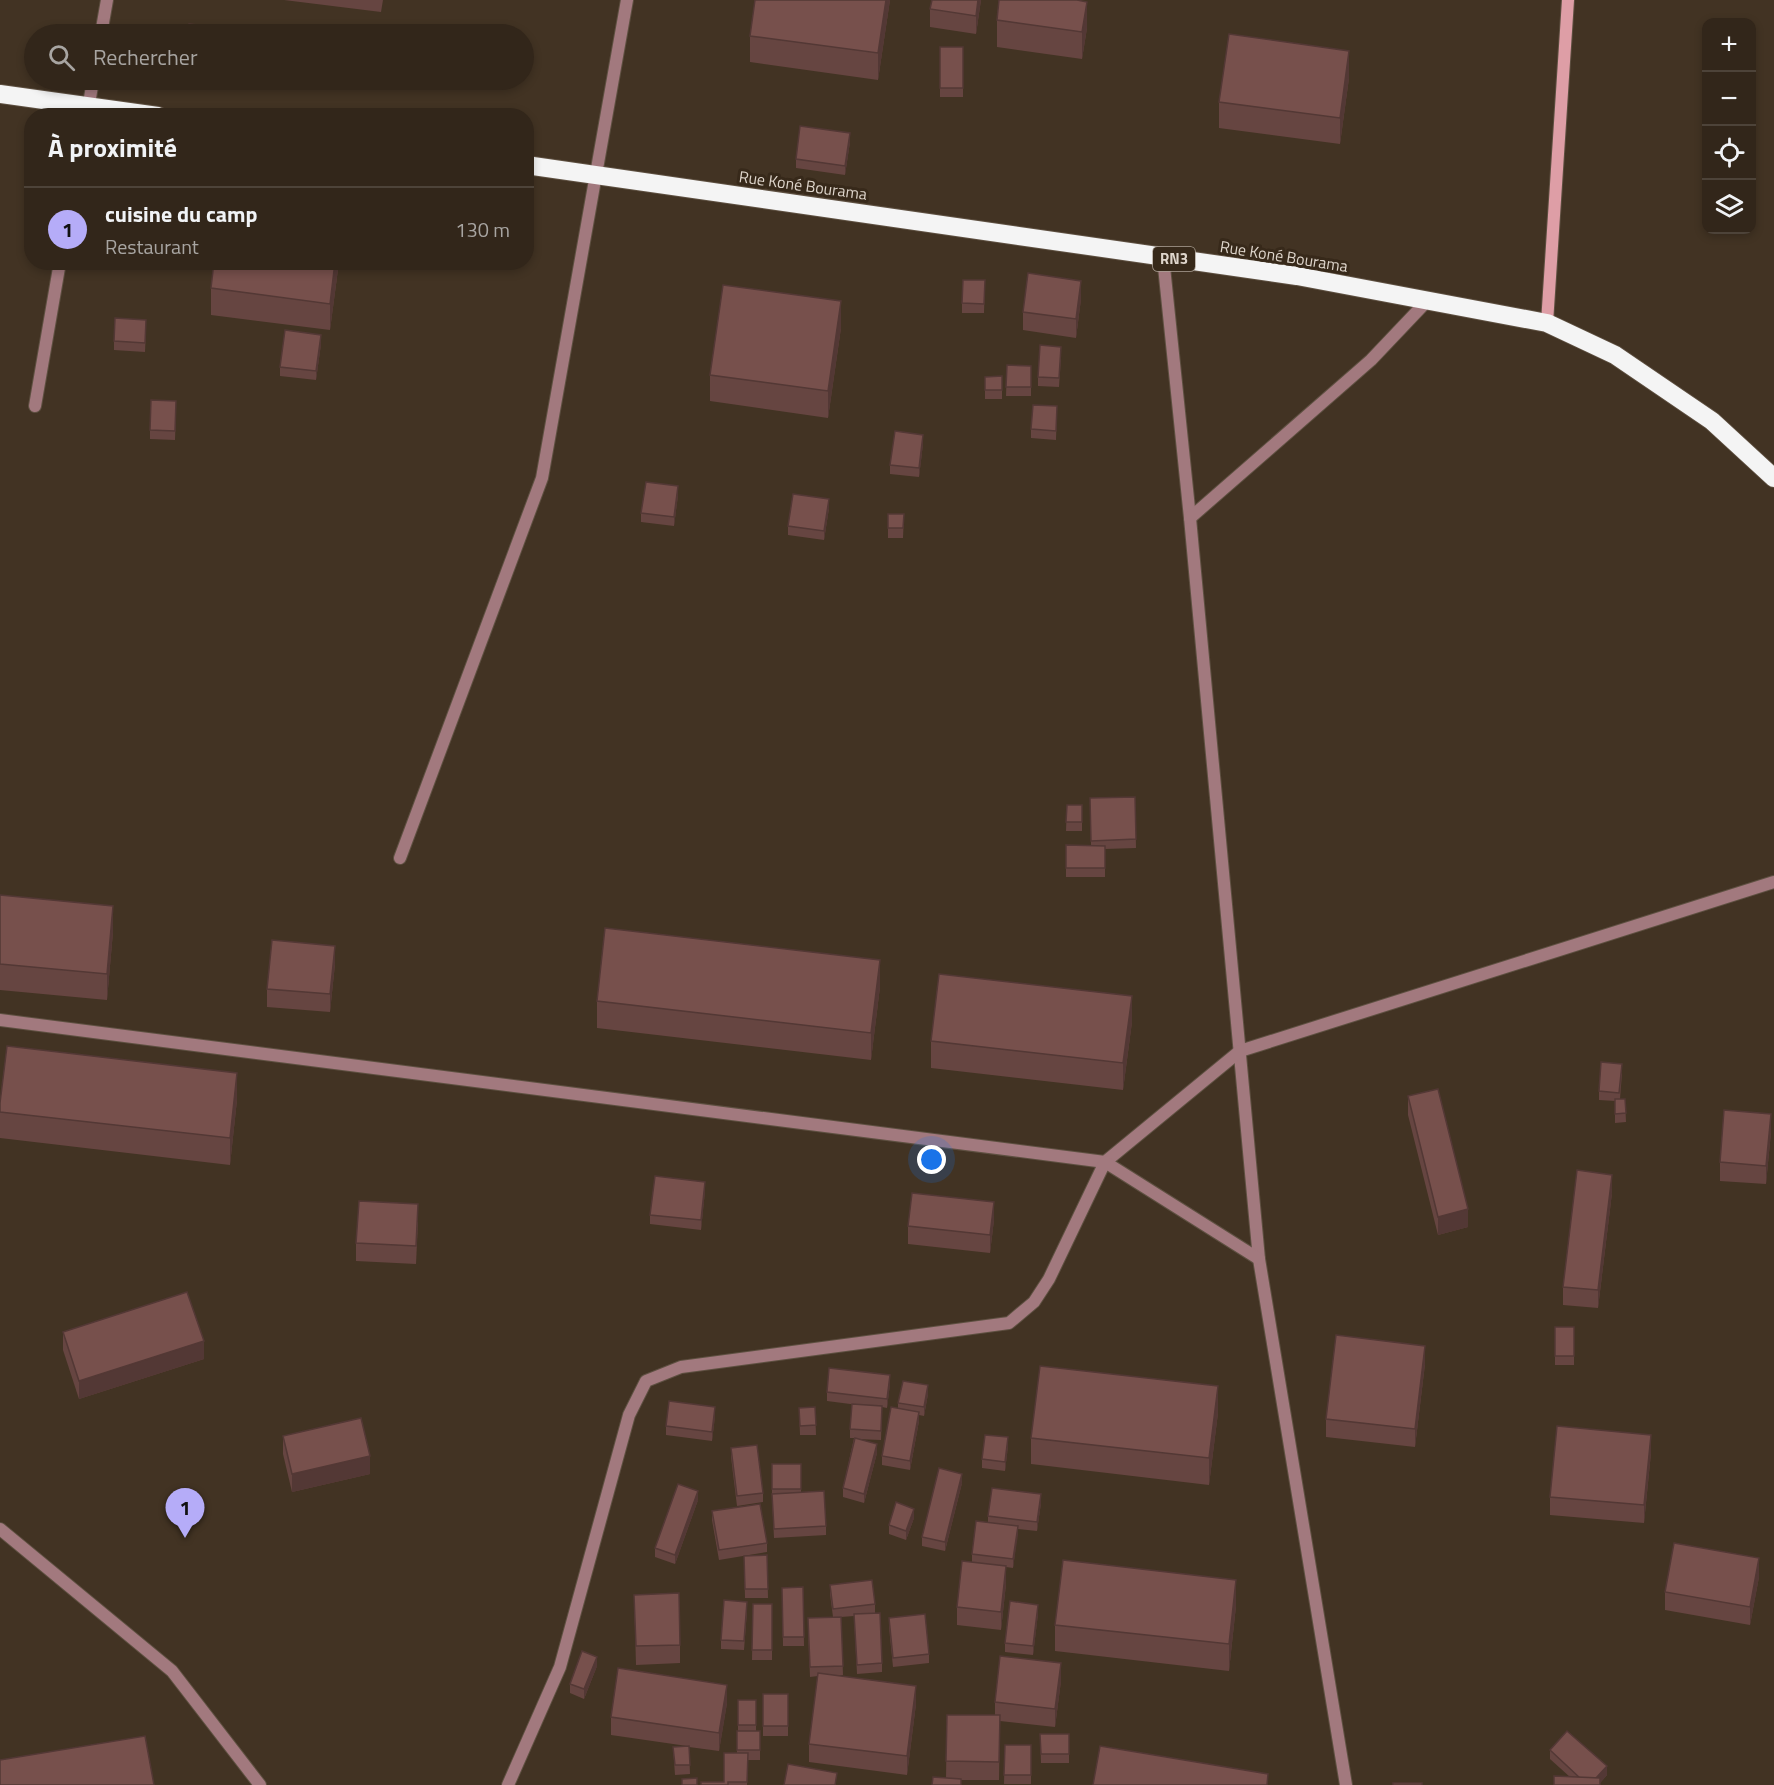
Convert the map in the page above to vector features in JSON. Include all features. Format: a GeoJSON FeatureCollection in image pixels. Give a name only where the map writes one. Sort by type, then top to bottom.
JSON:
{"type":"FeatureCollection","features":[{"type":"Feature","properties":{"kind":"highway"},"geometry":{"type":"LineString","coordinates":[[0,94],[72,108]]}},
{"type":"Feature","properties":{"kind":"highway","name":"Rue Koné Bourama"},"geometry":{"type":"LineString","coordinates":[[534,166],[1297,276],[1547,323],[1615,355],[1712,420],[1774,478]]}},
{"type":"Feature","properties":{"kind":"street"},"geometry":{"type":"LineString","coordinates":[[103,24],[107,0]]}},
{"type":"Feature","properties":{"kind":"street"},"geometry":{"type":"LineString","coordinates":[[400,858],[542,478],[627,0]]}},
{"type":"Feature","properties":{"kind":"street"},"geometry":{"type":"LineString","coordinates":[[1547,323],[1568,0]]}},
{"type":"Feature","properties":{"kind":"street"},"geometry":{"type":"LineString","coordinates":[[88,108],[91,90]]}},
{"type":"Feature","properties":{"kind":"street"},"geometry":{"type":"LineString","coordinates":[[1163,257],[1190,518],[1259,1259],[1346,1785]]}},
{"type":"Feature","properties":{"kind":"street"},"geometry":{"type":"LineString","coordinates":[[34,406],[59,270]]}},
{"type":"Feature","properties":{"kind":"street"},"geometry":{"type":"LineString","coordinates":[[1190,518],[1371,360],[1427,301]]}},
{"type":"Feature","properties":{"kind":"street"},"geometry":{"type":"LineString","coordinates":[[508,1785],[560,1667],[629,1415],[646,1381],[681,1367],[1009,1323],[1034,1302],[1049,1279],[1105,1162],[1240,1051],[1774,882]]}},
{"type":"Feature","properties":{"kind":"street"},"geometry":{"type":"LineString","coordinates":[[0,1020],[1105,1162],[1259,1259]]}},
{"type":"Feature","properties":{"kind":"street"},"geometry":{"type":"LineString","coordinates":[[0,1529],[172,1671],[260,1785]]}},
{"type":"Feature","properties":{"kind":"building"},"geometry":{"type":"Polygon","coordinates":[[[755,0],[886,0],[878,53],[750,36],[755,0]]]}},
{"type":"Feature","properties":{"kind":"building"},"geometry":{"type":"Polygon","coordinates":[[[932,0],[978,0],[976,16],[930,9],[932,0]]]}},
{"type":"Feature","properties":{"kind":"building"},"geometry":{"type":"Polygon","coordinates":[[[999,0],[1087,2],[1082,32],[997,20],[999,0]]]}},
{"type":"Feature","properties":{"kind":"building"},"geometry":{"type":"Polygon","coordinates":[[[1229,34],[1349,51],[1340,118],[1219,102],[1229,34]]]}},
{"type":"Feature","properties":{"kind":"building"},"geometry":{"type":"Polygon","coordinates":[[[940,47],[963,47],[963,88],[940,88],[940,47]]]}},
{"type":"Feature","properties":{"kind":"building"},"geometry":{"type":"Polygon","coordinates":[[[800,126],[850,133],[845,166],[796,159],[800,126]]]}},
{"type":"Feature","properties":{"kind":"building"},"geometry":{"type":"Polygon","coordinates":[[[213,270],[334,270],[330,304],[211,288],[213,270]]]}},
{"type":"Feature","properties":{"kind":"building"},"geometry":{"type":"Polygon","coordinates":[[[1028,273],[1081,281],[1076,319],[1023,312],[1028,273]]]}},
{"type":"Feature","properties":{"kind":"building"},"geometry":{"type":"Polygon","coordinates":[[[963,280],[985,280],[984,304],[962,303],[963,280]]]}},
{"type":"Feature","properties":{"kind":"building"},"geometry":{"type":"Polygon","coordinates":[[[723,285],[841,301],[828,391],[710,375],[723,285]]]}},
{"type":"Feature","properties":{"kind":"building"},"geometry":{"type":"Polygon","coordinates":[[[115,318],[146,320],[145,343],[114,341],[115,318]]]}},
{"type":"Feature","properties":{"kind":"building"},"geometry":{"type":"Polygon","coordinates":[[[285,330],[321,335],[316,371],[280,367],[285,330]]]}},
{"type":"Feature","properties":{"kind":"building"},"geometry":{"type":"Polygon","coordinates":[[[1040,345],[1061,347],[1059,378],[1038,377],[1040,345]]]}},
{"type":"Feature","properties":{"kind":"building"},"geometry":{"type":"Polygon","coordinates":[[[1007,365],[1031,366],[1031,387],[1006,387],[1007,365]]]}},
{"type":"Feature","properties":{"kind":"building"},"geometry":{"type":"Polygon","coordinates":[[[1002,376],[1002,390],[985,390],[985,377],[1002,376]]]}},
{"type":"Feature","properties":{"kind":"building"},"geometry":{"type":"Polygon","coordinates":[[[151,400],[176,401],[175,431],[150,430],[151,400]]]}},
{"type":"Feature","properties":{"kind":"building"},"geometry":{"type":"Polygon","coordinates":[[[1033,405],[1057,406],[1056,431],[1031,429],[1033,405]]]}},
{"type":"Feature","properties":{"kind":"building"},"geometry":{"type":"Polygon","coordinates":[[[895,431],[923,435],[919,468],[890,465],[895,431]]]}},
{"type":"Feature","properties":{"kind":"building"},"geometry":{"type":"Polygon","coordinates":[[[646,482],[678,486],[674,517],[641,513],[646,482]]]}},
{"type":"Feature","properties":{"kind":"building"},"geometry":{"type":"Polygon","coordinates":[[[793,494],[829,499],[824,531],[788,526],[793,494]]]}},
{"type":"Feature","properties":{"kind":"building"},"geometry":{"type":"Polygon","coordinates":[[[888,514],[904,514],[903,528],[888,528],[888,514]]]}},
{"type":"Feature","properties":{"kind":"building"},"geometry":{"type":"Polygon","coordinates":[[[1135,797],[1136,839],[1091,841],[1090,798],[1135,797]]]}},
{"type":"Feature","properties":{"kind":"building"},"geometry":{"type":"Polygon","coordinates":[[[1067,805],[1082,805],[1082,822],[1066,822],[1067,805]]]}},
{"type":"Feature","properties":{"kind":"building"},"geometry":{"type":"Polygon","coordinates":[[[1066,845],[1105,846],[1105,868],[1066,868],[1066,845]]]}},
{"type":"Feature","properties":{"kind":"building"},"geometry":{"type":"Polygon","coordinates":[[[0,895],[113,906],[107,974],[0,964],[0,895]]]}},
{"type":"Feature","properties":{"kind":"building"},"geometry":{"type":"Polygon","coordinates":[[[605,928],[880,960],[871,1033],[597,1001],[605,928]]]}},
{"type":"Feature","properties":{"kind":"building"},"geometry":{"type":"Polygon","coordinates":[[[272,940],[335,946],[330,994],[267,989],[272,940]]]}},
{"type":"Feature","properties":{"kind":"building"},"geometry":{"type":"Polygon","coordinates":[[[939,974],[1132,996],[1123,1063],[931,1041],[939,974]]]}},
{"type":"Feature","properties":{"kind":"building"},"geometry":{"type":"Polygon","coordinates":[[[7,1046],[237,1073],[230,1138],[0,1112],[7,1046]]]}},
{"type":"Feature","properties":{"kind":"building"},"geometry":{"type":"Polygon","coordinates":[[[1601,1062],[1622,1064],[1619,1093],[1599,1091],[1601,1062]]]}},
{"type":"Feature","properties":{"kind":"building"},"geometry":{"type":"Polygon","coordinates":[[[1438,1089],[1468,1209],[1438,1217],[1408,1096],[1438,1089]]]}},
{"type":"Feature","properties":{"kind":"building"},"geometry":{"type":"Polygon","coordinates":[[[1615,1099],[1625,1099],[1626,1113],[1615,1114],[1615,1099]]]}},
{"type":"Feature","properties":{"kind":"building"},"geometry":{"type":"Polygon","coordinates":[[[1724,1110],[1771,1114],[1766,1166],[1720,1162],[1724,1110]]]}},
{"type":"Feature","properties":{"kind":"building"},"geometry":{"type":"Polygon","coordinates":[[[1577,1170],[1612,1175],[1598,1290],[1563,1287],[1577,1170]]]}},
{"type":"Feature","properties":{"kind":"building"},"geometry":{"type":"Polygon","coordinates":[[[655,1176],[705,1182],[701,1220],[650,1215],[655,1176]]]}},
{"type":"Feature","properties":{"kind":"building"},"geometry":{"type":"Polygon","coordinates":[[[912,1193],[994,1202],[990,1235],[908,1226],[912,1193]]]}},
{"type":"Feature","properties":{"kind":"building"},"geometry":{"type":"Polygon","coordinates":[[[359,1201],[418,1204],[416,1246],[356,1243],[359,1201]]]}},
{"type":"Feature","properties":{"kind":"building"},"geometry":{"type":"Polygon","coordinates":[[[187,1292],[204,1341],[79,1381],[63,1332],[187,1292]]]}},
{"type":"Feature","properties":{"kind":"building"},"geometry":{"type":"Polygon","coordinates":[[[1555,1327],[1574,1327],[1574,1356],[1555,1356],[1555,1327]]]}},
{"type":"Feature","properties":{"kind":"building"},"geometry":{"type":"Polygon","coordinates":[[[1336,1335],[1425,1346],[1415,1429],[1326,1419],[1336,1335]]]}},
{"type":"Feature","properties":{"kind":"building"},"geometry":{"type":"Polygon","coordinates":[[[1040,1366],[1218,1386],[1209,1458],[1031,1438],[1040,1366]]]}},
{"type":"Feature","properties":{"kind":"building"},"geometry":{"type":"Polygon","coordinates":[[[829,1368],[890,1375],[887,1399],[827,1392],[829,1368]]]}},
{"type":"Feature","properties":{"kind":"building"},"geometry":{"type":"Polygon","coordinates":[[[903,1381],[928,1385],[924,1407],[898,1403],[903,1381]]]}},
{"type":"Feature","properties":{"kind":"building"},"geometry":{"type":"Polygon","coordinates":[[[669,1401],[715,1407],[712,1432],[666,1426],[669,1401]]]}},
{"type":"Feature","properties":{"kind":"building"},"geometry":{"type":"Polygon","coordinates":[[[852,1404],[882,1406],[881,1431],[850,1429],[852,1404]]]}},
{"type":"Feature","properties":{"kind":"building"},"geometry":{"type":"Polygon","coordinates":[[[815,1407],[816,1425],[800,1426],[799,1408],[815,1407]]]}},
{"type":"Feature","properties":{"kind":"building"},"geometry":{"type":"Polygon","coordinates":[[[891,1407],[919,1412],[910,1461],[882,1456],[891,1407]]]}},
{"type":"Feature","properties":{"kind":"building"},"geometry":{"type":"Polygon","coordinates":[[[361,1418],[370,1456],[292,1474],[283,1436],[361,1418]]]}},
{"type":"Feature","properties":{"kind":"building"},"geometry":{"type":"Polygon","coordinates":[[[1557,1426],[1651,1435],[1644,1505],[1550,1497],[1557,1426]]]}},
{"type":"Feature","properties":{"kind":"building"},"geometry":{"type":"Polygon","coordinates":[[[985,1435],[1008,1437],[1005,1462],[982,1459],[985,1435]]]}},
{"type":"Feature","properties":{"kind":"building"},"geometry":{"type":"Polygon","coordinates":[[[855,1438],[877,1444],[864,1494],[843,1488],[855,1438]]]}},
{"type":"Feature","properties":{"kind":"building"},"geometry":{"type":"Polygon","coordinates":[[[757,1445],[763,1493],[737,1496],[731,1448],[757,1445]]]}},
{"type":"Feature","properties":{"kind":"building"},"geometry":{"type":"Polygon","coordinates":[[[772,1464],[801,1464],[801,1489],[772,1489],[772,1464]]]}},
{"type":"Feature","properties":{"kind":"building"},"geometry":{"type":"Polygon","coordinates":[[[939,1468],[962,1474],[945,1542],[922,1537],[939,1468]]]}},
{"type":"Feature","properties":{"kind":"building"},"geometry":{"type":"Polygon","coordinates":[[[678,1484],[698,1491],[675,1555],[655,1548],[678,1484]]]}},
{"type":"Feature","properties":{"kind":"building"},"geometry":{"type":"Polygon","coordinates":[[[992,1488],[1041,1494],[1037,1522],[988,1516],[992,1488]]]}},
{"type":"Feature","properties":{"kind":"building"},"geometry":{"type":"Polygon","coordinates":[[[824,1491],[826,1526],[774,1529],[772,1494],[824,1491]]]}},
{"type":"Feature","properties":{"kind":"building"},"geometry":{"type":"Polygon","coordinates":[[[896,1502],[914,1509],[906,1531],[889,1525],[896,1502]]]}},
{"type":"Feature","properties":{"kind":"building"},"geometry":{"type":"Polygon","coordinates":[[[760,1504],[767,1543],[719,1550],[712,1511],[760,1504]]]}},
{"type":"Feature","properties":{"kind":"building"},"geometry":{"type":"Polygon","coordinates":[[[976,1521],[1018,1526],[1013,1559],[972,1554],[976,1521]]]}},
{"type":"Feature","properties":{"kind":"building"},"geometry":{"type":"Polygon","coordinates":[[[1674,1543],[1759,1558],[1750,1607],[1665,1592],[1674,1543]]]}},
{"type":"Feature","properties":{"kind":"building"},"geometry":{"type":"Polygon","coordinates":[[[767,1555],[768,1589],[745,1589],[744,1556],[767,1555]]]}},
{"type":"Feature","properties":{"kind":"building"},"geometry":{"type":"Polygon","coordinates":[[[1063,1560],[1236,1580],[1229,1644],[1055,1625],[1063,1560]]]}},
{"type":"Feature","properties":{"kind":"building"},"geometry":{"type":"Polygon","coordinates":[[[962,1561],[1006,1566],[1001,1612],[957,1607],[962,1561]]]}},
{"type":"Feature","properties":{"kind":"building"},"geometry":{"type":"Polygon","coordinates":[[[872,1580],[875,1604],[833,1609],[830,1585],[872,1580]]]}},
{"type":"Feature","properties":{"kind":"building"},"geometry":{"type":"Polygon","coordinates":[[[803,1587],[804,1637],[783,1637],[782,1588],[803,1587]]]}},
{"type":"Feature","properties":{"kind":"building"},"geometry":{"type":"Polygon","coordinates":[[[679,1593],[680,1645],[636,1646],[634,1595],[679,1593]]]}},
{"type":"Feature","properties":{"kind":"building"},"geometry":{"type":"Polygon","coordinates":[[[724,1600],[747,1602],[744,1641],[721,1640],[724,1600]]]}},
{"type":"Feature","properties":{"kind":"building"},"geometry":{"type":"Polygon","coordinates":[[[1010,1601],[1038,1605],[1033,1646],[1005,1643],[1010,1601]]]}},
{"type":"Feature","properties":{"kind":"building"},"geometry":{"type":"Polygon","coordinates":[[[753,1604],[772,1604],[772,1650],[752,1650],[753,1604]]]}},
{"type":"Feature","properties":{"kind":"building"},"geometry":{"type":"Polygon","coordinates":[[[880,1613],[882,1663],[857,1665],[854,1614],[880,1613]]]}},
{"type":"Feature","properties":{"kind":"building"},"geometry":{"type":"Polygon","coordinates":[[[925,1614],[929,1654],[893,1658],[889,1618],[925,1614]]]}},
{"type":"Feature","properties":{"kind":"building"},"geometry":{"type":"Polygon","coordinates":[[[841,1617],[843,1666],[810,1667],[808,1618],[841,1617]]]}},
{"type":"Feature","properties":{"kind":"building"},"geometry":{"type":"Polygon","coordinates":[[[582,1651],[597,1657],[584,1689],[570,1684],[582,1651]]]}},
{"type":"Feature","properties":{"kind":"building"},"geometry":{"type":"Polygon","coordinates":[[[1000,1656],[1061,1663],[1055,1709],[995,1702],[1000,1656]]]}},
{"type":"Feature","properties":{"kind":"building"},"geometry":{"type":"Polygon","coordinates":[[[618,1668],[727,1685],[719,1733],[611,1717],[618,1668]]]}},
{"type":"Feature","properties":{"kind":"building"},"geometry":{"type":"Polygon","coordinates":[[[818,1673],[916,1686],[907,1756],[809,1744],[818,1673]]]}},
{"type":"Feature","properties":{"kind":"building"},"geometry":{"type":"Polygon","coordinates":[[[763,1694],[788,1694],[788,1726],[763,1726],[763,1694]]]}},
{"type":"Feature","properties":{"kind":"building"},"geometry":{"type":"Polygon","coordinates":[[[738,1700],[756,1700],[756,1725],[738,1725],[738,1700]]]}},
{"type":"Feature","properties":{"kind":"building"},"geometry":{"type":"Polygon","coordinates":[[[947,1715],[1000,1715],[999,1762],[946,1761],[947,1715]]]}},
{"type":"Feature","properties":{"kind":"building"},"geometry":{"type":"Polygon","coordinates":[[[737,1731],[760,1731],[760,1750],[737,1750],[737,1731]]]}},
{"type":"Feature","properties":{"kind":"building"},"geometry":{"type":"Polygon","coordinates":[[[1567,1731],[1607,1766],[1596,1778],[1580,1778],[1550,1750],[1567,1731]]]}},
{"type":"Feature","properties":{"kind":"building"},"geometry":{"type":"Polygon","coordinates":[[[1040,1734],[1069,1734],[1069,1754],[1041,1754],[1040,1734]]]}},
{"type":"Feature","properties":{"kind":"building"},"geometry":{"type":"Polygon","coordinates":[[[145,1736],[154,1785],[0,1785],[0,1760],[145,1736]]]}},
{"type":"Feature","properties":{"kind":"building"},"geometry":{"type":"Polygon","coordinates":[[[1005,1745],[1031,1745],[1031,1775],[1004,1775],[1005,1745]]]}},
{"type":"Feature","properties":{"kind":"building"},"geometry":{"type":"Polygon","coordinates":[[[689,1746],[690,1765],[675,1765],[673,1747],[689,1746]]]}},
{"type":"Feature","properties":{"kind":"building"},"geometry":{"type":"Polygon","coordinates":[[[1100,1746],[1268,1774],[1267,1785],[1093,1785],[1100,1746]]]}},
{"type":"Feature","properties":{"kind":"building"},"geometry":{"type":"Polygon","coordinates":[[[724,1753],[748,1753],[747,1782],[701,1785],[701,1782],[724,1782],[724,1753]]]}},
{"type":"Feature","properties":{"kind":"building"},"geometry":{"type":"Polygon","coordinates":[[[788,1764],[837,1773],[835,1785],[784,1785],[788,1764]]]}},
{"type":"Feature","properties":{"kind":"building"},"geometry":{"type":"Polygon","coordinates":[[[1554,1776],[1600,1778],[1600,1785],[1554,1785],[1554,1776]]]}},
{"type":"Feature","properties":{"kind":"building"},"geometry":{"type":"Polygon","coordinates":[[[933,1777],[961,1779],[961,1785],[932,1785],[933,1777]]]}},
{"type":"Feature","properties":{"kind":"building"},"geometry":{"type":"Polygon","coordinates":[[[697,1778],[697,1785],[682,1785],[682,1779],[697,1778]]]}},
{"type":"Feature","properties":{"kind":"building"},"geometry":{"type":"Polygon","coordinates":[[[1393,1783],[1422,1783],[1422,1785],[1393,1785],[1393,1783]]]}},
{"type":"Feature","properties":{"kind":"place","name":"cuisine du camp"},"geometry":{"type":"Point","coordinates":[185,1538]}}]}
